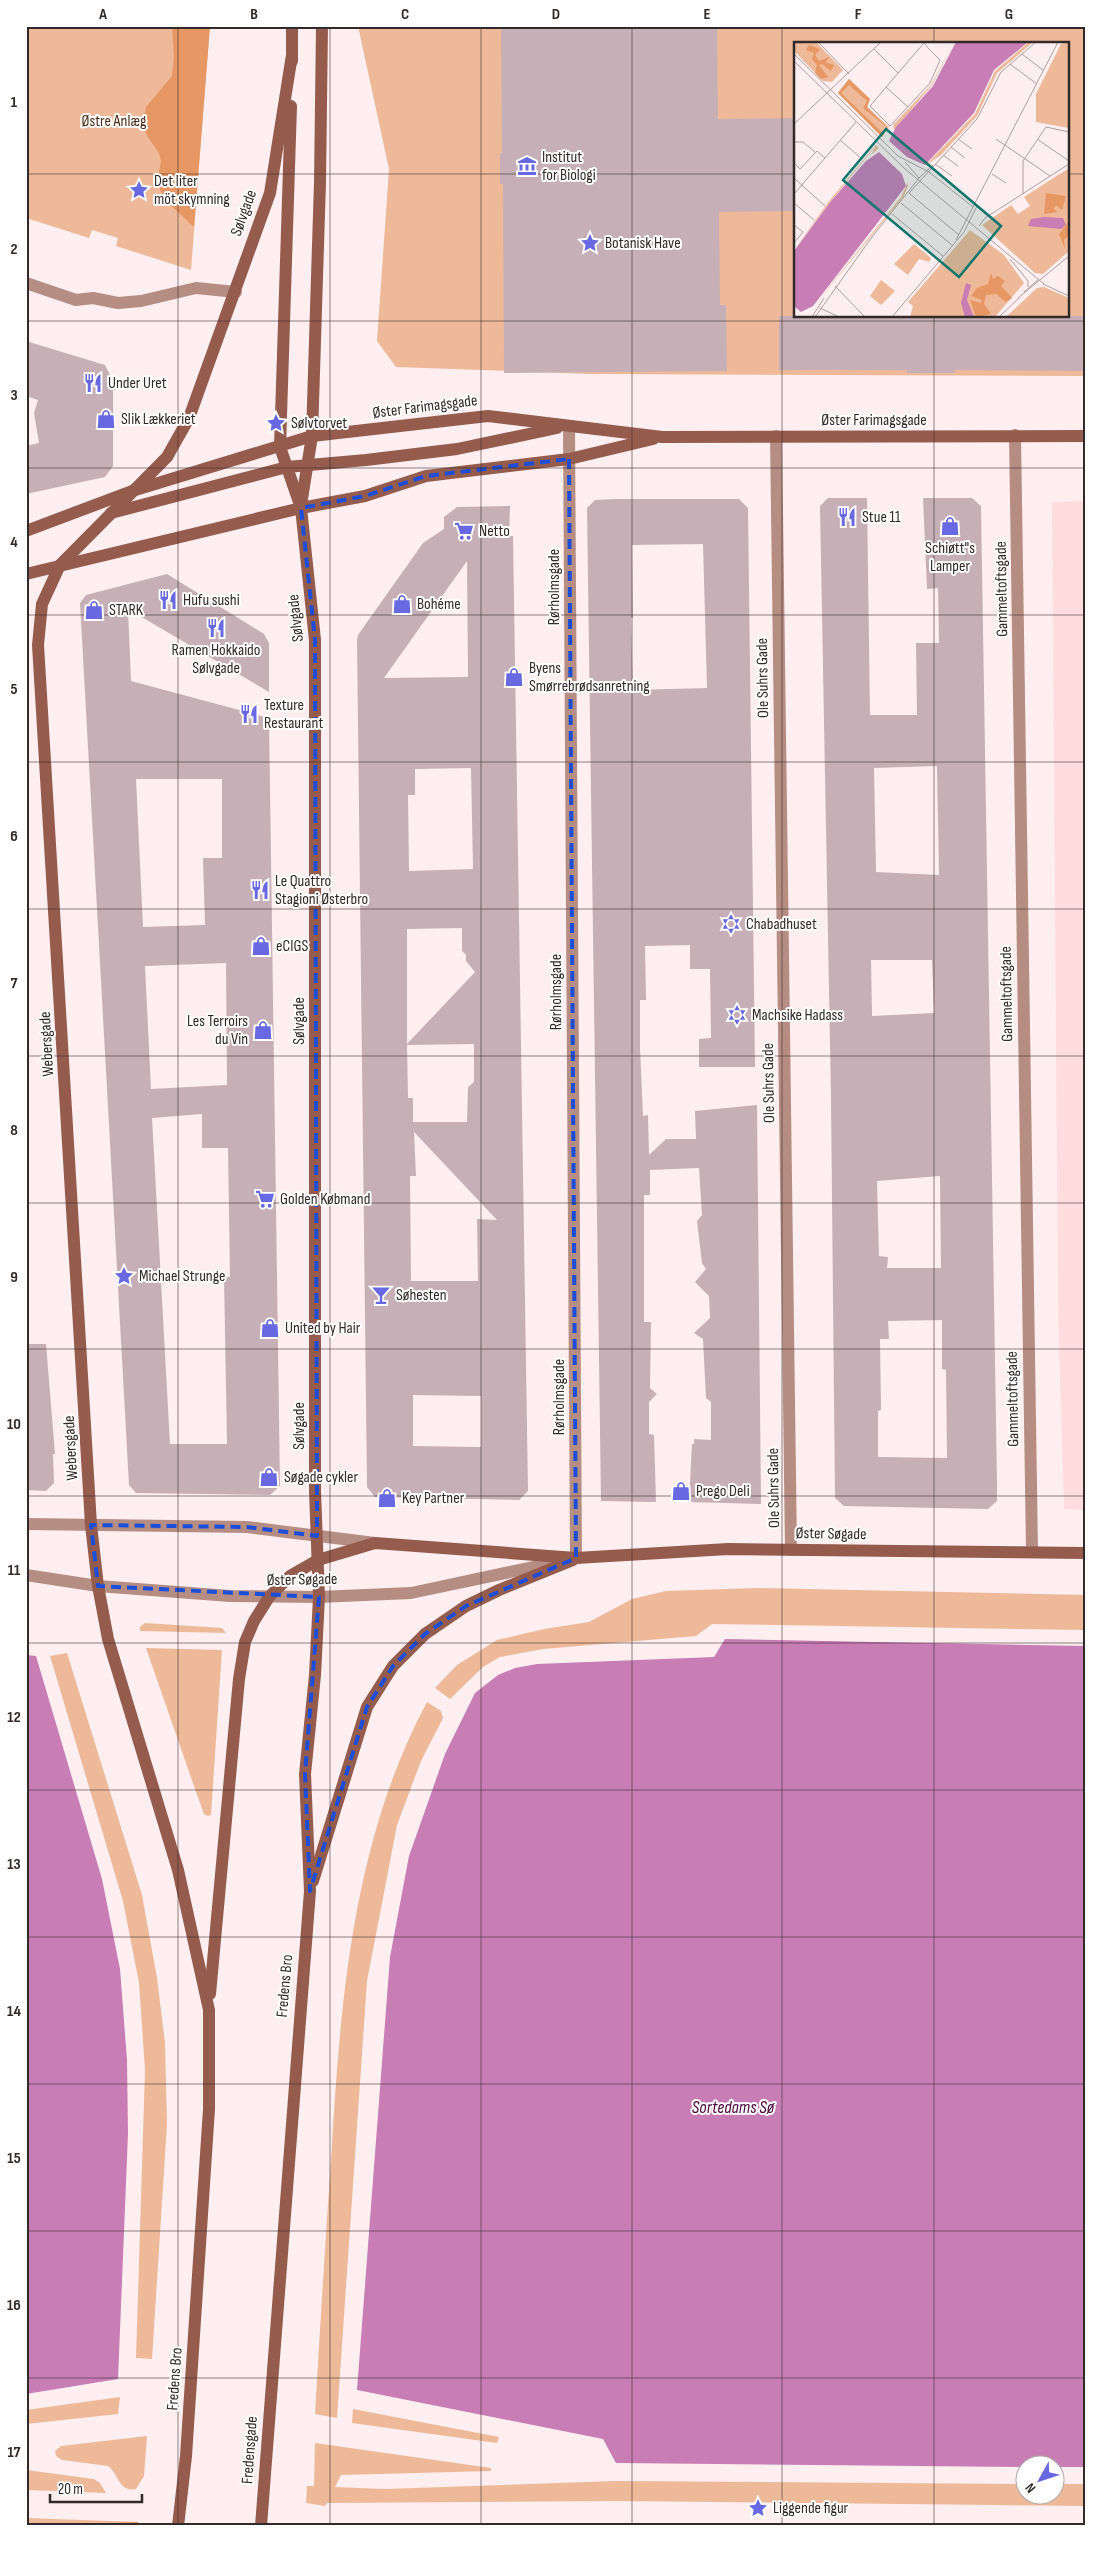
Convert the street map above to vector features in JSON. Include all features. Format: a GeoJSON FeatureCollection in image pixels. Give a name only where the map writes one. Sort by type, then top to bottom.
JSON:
{"type":"FeatureCollection","features":[{"type":"Feature","properties":{"kind":"street","name":"Sølvgade"},"geometry":{"type":"LineString","coordinates":[[292,26],[290,176],[284,290],[280,447],[301,508]]}},
{"type":"Feature","properties":{"kind":"street","name":"Sølvgade"},"geometry":{"type":"LineString","coordinates":[[318,1560],[316,1536],[315,640],[301,508],[312,436],[320,182],[322,26]]}},
{"type":"Feature","properties":{"kind":"street","name":"Sølvgade"},"geometry":{"type":"LineString","coordinates":[[60,565],[167,457],[189,418],[236,292],[244,261],[270,193],[292,55]]}},
{"type":"Feature","properties":{"kind":"street"},"geometry":{"type":"LineString","coordinates":[[26,283],[76,300],[93,298],[118,303],[141,301],[196,288],[236,292]]}},
{"type":"Feature","properties":{"kind":"street","name":"Øster Farimagsgade"},"geometry":{"type":"LineString","coordinates":[[26,531],[132,491],[312,436],[488,416],[662,437],[1086,436]]}},
{"type":"Feature","properties":{"kind":"street"},"geometry":{"type":"LineString","coordinates":[[110,513],[286,467],[457,449],[569,426]]}},
{"type":"Feature","properties":{"kind":"street","name":"Rørholmsgade"},"geometry":{"type":"LineString","coordinates":[[569,426],[576,1558]]}},
{"type":"Feature","properties":{"kind":"street","name":"Gammeltoftsgade"},"geometry":{"type":"LineString","coordinates":[[1015,435],[1032,1552]]}},
{"type":"Feature","properties":{"kind":"street","name":"Ole Suhrs Gade"},"geometry":{"type":"LineString","coordinates":[[776,436],[791,1550]]}},
{"type":"Feature","properties":{"kind":"street","name":"Øster Farimagsgade"},"geometry":{"type":"LineString","coordinates":[[26,574],[301,508],[365,496],[426,476],[569,459],[662,437]]}},
{"type":"Feature","properties":{"kind":"street","name":"Webersgade"},"geometry":{"type":"LineString","coordinates":[[60,565],[42,604],[38,645],[91,1525],[98,1586]]}},
{"type":"Feature","properties":{"kind":"street","name":"Øster Søgade"},"geometry":{"type":"LineString","coordinates":[[26,1524],[247,1527],[375,1543],[576,1558]]}},
{"type":"Feature","properties":{"kind":"street","name":"Fredens Bro"},"geometry":{"type":"LineString","coordinates":[[178,2526],[186,2456],[209,2109],[209,2010],[239,1679],[245,1642],[254,1621],[270,1598],[290,1576],[318,1560],[375,1543]]}},
{"type":"Feature","properties":{"kind":"street","name":"Øster Søgade"},"geometry":{"type":"LineString","coordinates":[[26,1575],[98,1586],[270,1598],[319,1597],[411,1593],[576,1558],[673,1551],[791,1550],[1086,1553]]}},
{"type":"Feature","properties":{"kind":"street"},"geometry":{"type":"LineString","coordinates":[[310,1890],[367,1707],[392,1666],[425,1634],[466,1606],[576,1558]]}},
{"type":"Feature","properties":{"kind":"street","name":"Fredens Bro"},"geometry":{"type":"LineString","coordinates":[[272,2378],[310,1890],[305,1774],[315,1675],[319,1597],[318,1560]]}},
{"type":"Feature","properties":{"kind":"street","name":"Fredens Bro"},"geometry":{"type":"LineString","coordinates":[[98,1586],[116,1668],[178,1870],[209,2010]]}},
{"type":"Feature","properties":{"kind":"street","name":"Fredensgade"},"geometry":{"type":"LineString","coordinates":[[261,2526],[272,2378]]}},
{"type":"Feature","properties":{"kind":"highlighted area"},"geometry":{"type":"Polygon","coordinates":[[[569,459],[576,1558],[466,1606],[425,1634],[393,1666],[367,1707],[310,1891],[305,1774],[319,1597],[98,1586],[91,1525],[247,1527],[317,1536],[315,640],[301,508],[365,496],[426,476],[569,459]]]}},
{"type":"Feature","properties":{"kind":"shaded area"},"geometry":{"type":"Polygon","coordinates":[[[172,26],[210,26],[194,227],[168,203],[160,190],[158,177],[161,161],[159,153],[147,136],[143,123],[146,107],[172,76],[174,57],[172,26]]]}},
{"type":"Feature","properties":{"kind":"shaded area"},"geometry":{"type":"Polygon","coordinates":[[[1086,501],[1086,1510],[1064,1509],[1058,1312],[1052,502],[1086,501]]]}},
{"type":"Feature","properties":{"kind":"shaded area"},"geometry":{"type":"Polygon","coordinates":[[[138,2522],[138,2526],[88,2526],[88,2524],[138,2522]]]}},
{"type":"Feature","properties":{"kind":"green space","name":"Østre Anlæg"},"geometry":{"type":"Polygon","coordinates":[[[26,26],[210,26],[191,270],[116,246],[118,238],[92,230],[89,238],[26,218],[26,26]]]}},
{"type":"Feature","properties":{"kind":"green space","name":"Botanisk Have"},"geometry":{"type":"Polygon","coordinates":[[[358,26],[1086,26],[1086,376],[591,374],[396,367],[377,341],[389,169],[358,26]]]}},
{"type":"Feature","properties":{"kind":"green space"},"geometry":{"type":"Polygon","coordinates":[[[757,1588],[1086,1595],[1086,1630],[712,1624],[696,1636],[543,1649],[500,1657],[483,1667],[450,1699],[435,1688],[457,1665],[497,1640],[544,1629],[589,1622],[632,1599],[666,1591],[757,1588]]]}},
{"type":"Feature","properties":{"kind":"green space"},"geometry":{"type":"Polygon","coordinates":[[[145,1623],[222,1628],[226,1633],[140,1631],[140,1627],[145,1623]]]}},
{"type":"Feature","properties":{"kind":"green space"},"geometry":{"type":"Polygon","coordinates":[[[146,1648],[222,1650],[211,1815],[204,1814],[146,1648]]]}},
{"type":"Feature","properties":{"kind":"green space"},"geometry":{"type":"Polygon","coordinates":[[[67,1653],[142,1895],[157,1978],[165,2043],[167,2124],[152,2359],[136,2358],[145,2070],[139,1983],[123,1901],[50,1656],[67,1653]]]}},
{"type":"Feature","properties":{"kind":"green space"},"geometry":{"type":"Polygon","coordinates":[[[427,1702],[441,1711],[443,1718],[421,1761],[397,1825],[367,1981],[337,2418],[315,2414],[339,2043],[346,1984],[354,1925],[366,1868],[382,1811],[402,1756],[427,1702]]]}},
{"type":"Feature","properties":{"kind":"green space"},"geometry":{"type":"Polygon","coordinates":[[[120,2397],[118,2414],[26,2424],[26,2410],[120,2397]]]}},
{"type":"Feature","properties":{"kind":"green space"},"geometry":{"type":"Polygon","coordinates":[[[353,2409],[499,2437],[497,2443],[352,2423],[353,2409]]]}},
{"type":"Feature","properties":{"kind":"green space"},"geometry":{"type":"Polygon","coordinates":[[[147,2436],[144,2476],[136,2489],[126,2488],[122,2485],[108,2466],[62,2460],[56,2456],[55,2451],[61,2446],[147,2436]]]}},
{"type":"Feature","properties":{"kind":"green space"},"geometry":{"type":"Polygon","coordinates":[[[315,2443],[491,2468],[491,2471],[341,2475],[335,2487],[384,2489],[616,2481],[1014,2484],[1014,2504],[1064,2504],[1064,2484],[1086,2484],[1086,2506],[617,2501],[327,2503],[325,2506],[306,2503],[307,2486],[314,2486],[315,2443]]]}},
{"type":"Feature","properties":{"kind":"green space"},"geometry":{"type":"Polygon","coordinates":[[[26,2470],[94,2479],[100,2483],[106,2493],[26,2490],[26,2470]]]}},
{"type":"Feature","properties":{"kind":"green space"},"geometry":{"type":"Polygon","coordinates":[[[26,2518],[138,2522],[138,2526],[26,2526],[26,2518]]]}},
{"type":"Feature","properties":{"kind":"water","name":"Sortedams Sø"},"geometry":{"type":"Polygon","coordinates":[[[725,1639],[1086,1646],[1086,2467],[1064,2467],[1064,2454],[1014,2454],[1014,2467],[616,2463],[603,2439],[357,2390],[390,1957],[409,1856],[445,1754],[475,1693],[498,1675],[515,1668],[537,1664],[714,1657],[725,1639]]]}},
{"type":"Feature","properties":{"kind":"water"},"geometry":{"type":"Polygon","coordinates":[[[26,1655],[36,1656],[102,1879],[120,1969],[127,2060],[128,2134],[118,2379],[26,2394],[26,1655]]]}},
{"type":"Feature","properties":{"kind":"building"},"geometry":{"type":"Polygon","coordinates":[[[501,26],[717,26],[718,119],[794,118],[794,211],[719,212],[720,305],[726,305],[727,371],[504,373],[503,184],[500,184],[500,153],[502,153],[501,26]]]}},
{"type":"Feature","properties":{"kind":"building"},"geometry":{"type":"Polygon","coordinates":[[[779,316],[794,316],[794,318],[1070,318],[1070,316],[1083,316],[1083,371],[954,370],[955,373],[907,373],[907,370],[779,370],[779,316]]]}},
{"type":"Feature","properties":{"kind":"building"},"geometry":{"type":"Polygon","coordinates":[[[26,341],[105,365],[113,381],[113,466],[105,477],[26,494],[26,446],[39,443],[34,413],[38,400],[26,396],[26,341]]]}},
{"type":"Feature","properties":{"kind":"building"},"geometry":{"type":"Polygon","coordinates":[[[828,498],[867,498],[870,715],[917,715],[916,643],[939,643],[938,588],[927,589],[923,498],[972,498],[981,506],[997,1483],[997,1501],[988,1509],[844,1506],[835,1498],[831,1098],[820,506],[828,498]],[[937,766],[874,768],[876,872],[939,875],[937,766]],[[871,960],[872,1016],[934,1013],[932,960],[871,960]],[[940,1176],[877,1181],[879,1256],[888,1257],[887,1268],[941,1268],[940,1176]],[[942,1320],[888,1321],[889,1339],[880,1339],[881,1410],[878,1411],[878,1457],[947,1458],[946,1370],[942,1369],[942,1320]]]}},
{"type":"Feature","properties":{"kind":"building"},"geometry":{"type":"Polygon","coordinates":[[[739,499],[748,508],[755,1067],[699,1067],[699,1039],[711,1038],[710,969],[690,969],[690,945],[645,946],[646,1000],[640,1000],[640,1048],[643,1116],[648,1115],[649,1155],[666,1139],[696,1139],[695,1111],[757,1105],[761,1504],[689,1502],[692,1444],[694,1444],[694,1439],[711,1440],[711,1402],[706,1398],[703,1339],[694,1333],[710,1318],[709,1296],[695,1282],[706,1269],[702,1263],[697,1221],[702,1215],[699,1168],[650,1170],[650,1195],[644,1195],[644,1322],[651,1322],[650,1388],[657,1394],[649,1402],[649,1434],[654,1435],[656,1502],[601,1501],[587,508],[595,500],[739,499]],[[703,544],[632,545],[633,618],[631,618],[633,690],[707,688],[703,544]]]}},
{"type":"Feature","properties":{"kind":"building"},"geometry":{"type":"Polygon","coordinates":[[[510,506],[509,536],[513,536],[528,1491],[519,1500],[375,1497],[367,1487],[357,640],[358,635],[423,543],[444,529],[444,517],[457,507],[510,506]],[[467,561],[384,678],[468,677],[467,561]],[[471,768],[415,769],[415,795],[408,795],[409,871],[473,869],[471,768]],[[462,928],[407,929],[407,1044],[475,972],[466,961],[466,955],[462,951],[462,928]],[[474,1044],[407,1045],[408,1098],[413,1098],[413,1122],[467,1122],[468,1087],[474,1082],[474,1044]],[[414,1132],[416,1176],[410,1176],[411,1281],[478,1281],[477,1219],[497,1220],[414,1132]],[[413,1395],[413,1446],[481,1447],[481,1396],[413,1395]]]}},
{"type":"Feature","properties":{"kind":"building"},"geometry":{"type":"Polygon","coordinates":[[[167,574],[264,634],[269,643],[269,692],[128,609],[131,681],[269,718],[280,1486],[270,1495],[136,1493],[129,1485],[80,603],[86,595],[167,574]],[[136,779],[143,927],[205,925],[203,858],[222,858],[222,779],[136,779]],[[226,963],[145,966],[151,1089],[227,1085],[226,963]],[[202,1114],[152,1118],[170,1444],[227,1444],[224,1277],[230,1277],[228,1148],[202,1148],[202,1114]]]}},
{"type":"Feature","properties":{"kind":"building"},"geometry":{"type":"Polygon","coordinates":[[[26,1344],[46,1344],[55,1454],[53,1454],[54,1483],[46,1491],[26,1490],[26,1344]]]}},
{"type":"Feature","properties":{"kind":"place","name":"Institut for Biologi"},"geometry":{"type":"Point","coordinates":[527,166]}},
{"type":"Feature","properties":{"kind":"place","name":"Det liter möt skymning"},"geometry":{"type":"Point","coordinates":[139,190]}},
{"type":"Feature","properties":{"kind":"place","name":"Botanisk Have"},"geometry":{"type":"Point","coordinates":[590,243]}},
{"type":"Feature","properties":{"kind":"place","name":"Under Uret"},"geometry":{"type":"Point","coordinates":[93,383]}},
{"type":"Feature","properties":{"kind":"place","name":"Slik Lækkeriet"},"geometry":{"type":"Point","coordinates":[106,419]}},
{"type":"Feature","properties":{"kind":"place","name":"Sølvtorvet"},"geometry":{"type":"Point","coordinates":[276,423]}},
{"type":"Feature","properties":{"kind":"place","name":"Stue 11"},"geometry":{"type":"Point","coordinates":[847,517]}},
{"type":"Feature","properties":{"kind":"place","name":"Schiøtt\"s Lamper"},"geometry":{"type":"Point","coordinates":[950,526]}},
{"type":"Feature","properties":{"kind":"place","name":"Netto"},"geometry":{"type":"Point","coordinates":[464,531]}},
{"type":"Feature","properties":{"kind":"place","name":"Hufu sushi"},"geometry":{"type":"Point","coordinates":[168,600]}},
{"type":"Feature","properties":{"kind":"place","name":"Bohéme"},"geometry":{"type":"Point","coordinates":[402,604]}},
{"type":"Feature","properties":{"kind":"place","name":"STARK"},"geometry":{"type":"Point","coordinates":[94,610]}},
{"type":"Feature","properties":{"kind":"place","name":"Ramen Hokkaido Sølvgade"},"geometry":{"type":"Point","coordinates":[216,628]}},
{"type":"Feature","properties":{"kind":"place","name":"Byens Smørrebrødsanretning"},"geometry":{"type":"Point","coordinates":[514,677]}},
{"type":"Feature","properties":{"kind":"place","name":"Texture Restaurant"},"geometry":{"type":"Point","coordinates":[249,714]}},
{"type":"Feature","properties":{"kind":"place","name":"Le Quattro Stagioni Østerbro"},"geometry":{"type":"Point","coordinates":[260,890]}},
{"type":"Feature","properties":{"kind":"place","name":"Chabadhuset"},"geometry":{"type":"Point","coordinates":[731,924]}},
{"type":"Feature","properties":{"kind":"place","name":"eCIGS"},"geometry":{"type":"Point","coordinates":[261,946]}},
{"type":"Feature","properties":{"kind":"place","name":"Machsike Hadass"},"geometry":{"type":"Point","coordinates":[737,1015]}},
{"type":"Feature","properties":{"kind":"place","name":"Les Terroirs du Vin"},"geometry":{"type":"Point","coordinates":[263,1030]}},
{"type":"Feature","properties":{"kind":"place","name":"Golden Købmand"},"geometry":{"type":"Point","coordinates":[265,1199]}},
{"type":"Feature","properties":{"kind":"place","name":"Michael Strunge"},"geometry":{"type":"Point","coordinates":[124,1276]}},
{"type":"Feature","properties":{"kind":"place","name":"Søhesten"},"geometry":{"type":"Point","coordinates":[381,1295]}},
{"type":"Feature","properties":{"kind":"place","name":"United by Hair"},"geometry":{"type":"Point","coordinates":[270,1328]}},
{"type":"Feature","properties":{"kind":"place","name":"Søgade cykler"},"geometry":{"type":"Point","coordinates":[269,1477]}},
{"type":"Feature","properties":{"kind":"place","name":"Prego Deli"},"geometry":{"type":"Point","coordinates":[681,1491]}},
{"type":"Feature","properties":{"kind":"place","name":"Key Partner"},"geometry":{"type":"Point","coordinates":[387,1498]}},
{"type":"Feature","properties":{"kind":"place","name":"Liggende figur"},"geometry":{"type":"Point","coordinates":[758,2508]}}]}
